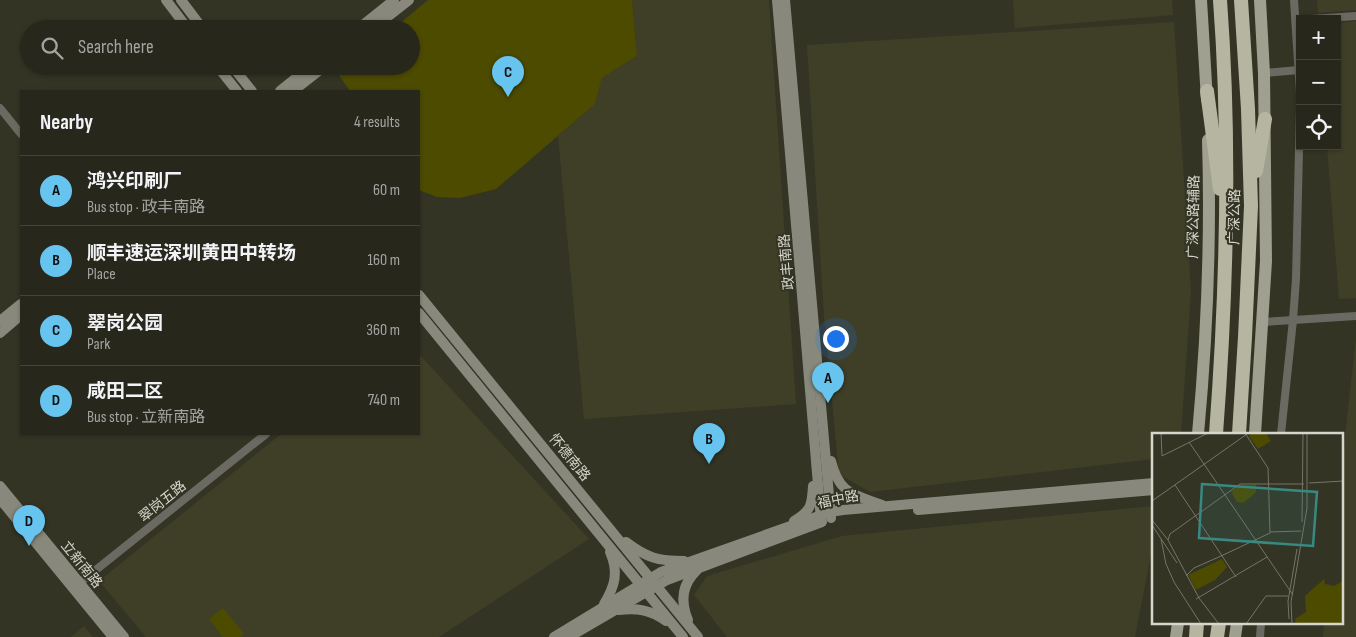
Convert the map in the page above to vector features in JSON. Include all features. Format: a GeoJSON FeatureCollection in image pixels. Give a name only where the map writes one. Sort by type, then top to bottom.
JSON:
{"type":"FeatureCollection","features":[{"type":"Feature","properties":{"kind":"highway","name":"广深公路"},"geometry":{"type":"LineString","coordinates":[[1216,433],[1227,244],[1226,84],[1220,0]]}},
{"type":"Feature","properties":{"kind":"highway","name":"广深公路"},"geometry":{"type":"LineString","coordinates":[[1239,433],[1246,337],[1251,206],[1248,109],[1241,0]]}},
{"type":"Feature","properties":{"kind":"highway"},"geometry":{"type":"LineString","coordinates":[[1207,91],[1227,244]]}},
{"type":"Feature","properties":{"kind":"highway"},"geometry":{"type":"LineString","coordinates":[[1251,206],[1265,119]]}},
{"type":"Feature","properties":{"kind":"highway"},"geometry":{"type":"LineString","coordinates":[[1217,637],[1218,624]]}},
{"type":"Feature","properties":{"kind":"main road"},"geometry":{"type":"LineString","coordinates":[[166,0],[181,20]]}},
{"type":"Feature","properties":{"kind":"main road"},"geometry":{"type":"LineString","coordinates":[[181,0],[196,20]]}},
{"type":"Feature","properties":{"kind":"main road"},"geometry":{"type":"LineString","coordinates":[[369,20],[394,0]]}},
{"type":"Feature","properties":{"kind":"main road"},"geometry":{"type":"LineString","coordinates":[[383,20],[409,0]]}},
{"type":"Feature","properties":{"kind":"main road","name":"政丰南路"},"geometry":{"type":"LineString","coordinates":[[777,0],[811,398],[826,517]]}},
{"type":"Feature","properties":{"kind":"main road","name":"政丰南路"},"geometry":{"type":"LineString","coordinates":[[785,0],[823,432],[826,517]]}},
{"type":"Feature","properties":{"kind":"main road","name":"广深公路辅路"},"geometry":{"type":"LineString","coordinates":[[1198,433],[1203,372],[1209,173],[1207,91],[1201,0]]}},
{"type":"Feature","properties":{"kind":"main road"},"geometry":{"type":"LineString","coordinates":[[1255,433],[1266,262],[1265,119],[1261,0]]}},
{"type":"Feature","properties":{"kind":"main road"},"geometry":{"type":"LineString","coordinates":[[224,75],[236,90]]}},
{"type":"Feature","properties":{"kind":"main road"},"geometry":{"type":"LineString","coordinates":[[239,75],[251,90]]}},
{"type":"Feature","properties":{"kind":"main road"},"geometry":{"type":"LineString","coordinates":[[281,90],[300,75]]}},
{"type":"Feature","properties":{"kind":"main road"},"geometry":{"type":"LineString","coordinates":[[296,90],[314,75]]}},
{"type":"Feature","properties":{"kind":"main road","name":"怀德南路"},"geometry":{"type":"LineString","coordinates":[[420,296],[697,636]]}},
{"type":"Feature","properties":{"kind":"main road"},"geometry":{"type":"LineString","coordinates":[[0,321],[20,305]]}},
{"type":"Feature","properties":{"kind":"main road","name":"怀德南路"},"geometry":{"type":"LineString","coordinates":[[420,314],[681,635]]}},
{"type":"Feature","properties":{"kind":"main road"},"geometry":{"type":"LineString","coordinates":[[0,333],[20,316]]}},
{"type":"Feature","properties":{"kind":"main road"},"geometry":{"type":"LineString","coordinates":[[778,530],[809,509],[812,502],[814,482],[807,415],[811,398]]}},
{"type":"Feature","properties":{"kind":"main road"},"geometry":{"type":"LineString","coordinates":[[823,432],[835,477],[842,487],[847,491],[885,506]]}},
{"type":"Feature","properties":{"kind":"main road","name":"福中路"},"geometry":{"type":"LineString","coordinates":[[554,637],[603,607],[653,582],[778,530],[826,517],[885,506],[1152,482]]}},
{"type":"Feature","properties":{"kind":"main road","name":"立新南路"},"geometry":{"type":"LineString","coordinates":[[0,486],[114,637]]}},
{"type":"Feature","properties":{"kind":"main road","name":"福中路"},"geometry":{"type":"LineString","coordinates":[[696,564],[826,517],[1152,490]]}},
{"type":"Feature","properties":{"kind":"main road","name":"立新南路"},"geometry":{"type":"LineString","coordinates":[[0,499],[124,637]]}},
{"type":"Feature","properties":{"kind":"main road"},"geometry":{"type":"LineString","coordinates":[[613,532],[648,557],[696,564],[683,594],[684,610],[697,636]]}},
{"type":"Feature","properties":{"kind":"main road"},"geometry":{"type":"LineString","coordinates":[[602,536],[613,559],[616,572],[611,593],[603,607]]}},
{"type":"Feature","properties":{"kind":"main road","name":"福中路"},"geometry":{"type":"LineString","coordinates":[[569,637],[613,611],[643,588]]}},
{"type":"Feature","properties":{"kind":"main road"},"geometry":{"type":"LineString","coordinates":[[613,611],[638,609],[652,612],[681,635]]}},
{"type":"Feature","properties":{"kind":"main road"},"geometry":{"type":"LineString","coordinates":[[1176,637],[1178,624]]}},
{"type":"Feature","properties":{"kind":"main road"},"geometry":{"type":"LineString","coordinates":[[1235,637],[1237,624]]}},
{"type":"Feature","properties":{"kind":"street"},"geometry":{"type":"LineString","coordinates":[[1294,0],[1297,15]]}},
{"type":"Feature","properties":{"kind":"street"},"geometry":{"type":"LineString","coordinates":[[1341,17],[1356,16]]}},
{"type":"Feature","properties":{"kind":"street"},"geometry":{"type":"LineString","coordinates":[[1264,73],[1296,70]]}},
{"type":"Feature","properties":{"kind":"street"},"geometry":{"type":"LineString","coordinates":[[0,108],[20,133]]}},
{"type":"Feature","properties":{"kind":"street"},"geometry":{"type":"LineString","coordinates":[[1281,433],[1296,279],[1299,150]]}},
{"type":"Feature","properties":{"kind":"street"},"geometry":{"type":"LineString","coordinates":[[1263,322],[1356,316]]}},
{"type":"Feature","properties":{"kind":"street","name":"翠岗五路"},"geometry":{"type":"LineString","coordinates":[[76,585],[265,435]]}},
{"type":"Feature","properties":{"kind":"street"},"geometry":{"type":"LineString","coordinates":[[1260,637],[1261,624]]}},
{"type":"Feature","properties":{"kind":"shaded area"},"geometry":{"type":"Polygon","coordinates":[[[428,0],[632,0],[637,56],[602,78],[595,104],[496,189],[460,198],[437,197],[420,190],[420,90],[349,90],[339,75],[420,75],[420,20],[404,20],[428,0]]]}},
{"type":"Feature","properties":{"kind":"shaded area"},"geometry":{"type":"Polygon","coordinates":[[[632,0],[769,0],[796,404],[584,419],[558,136],[595,104],[602,78],[637,56],[632,0]]]}},
{"type":"Feature","properties":{"kind":"shaded area"},"geometry":{"type":"Polygon","coordinates":[[[1013,0],[1172,0],[1173,15],[1015,28],[1013,0]]]}},
{"type":"Feature","properties":{"kind":"shaded area"},"geometry":{"type":"Polygon","coordinates":[[[1317,0],[1356,0],[1356,10],[1318,13],[1317,0]]]}},
{"type":"Feature","properties":{"kind":"shaded area"},"geometry":{"type":"Polygon","coordinates":[[[1356,21],[1356,298],[1339,299],[1327,150],[1341,150],[1341,23],[1356,21]]]}},
{"type":"Feature","properties":{"kind":"shaded area"},"geometry":{"type":"Polygon","coordinates":[[[1174,22],[1191,291],[1181,433],[1152,433],[1152,459],[870,492],[839,474],[824,315],[807,45],[1174,22]]]}},
{"type":"Feature","properties":{"kind":"shaded area"},"geometry":{"type":"Polygon","coordinates":[[[1356,339],[1356,637],[1323,637],[1324,624],[1344,624],[1344,445],[1356,339]]]}},
{"type":"Feature","properties":{"kind":"shaded area"},"geometry":{"type":"Polygon","coordinates":[[[420,355],[589,539],[439,637],[146,637],[99,581],[280,435],[420,435],[420,355]]]}},
{"type":"Feature","properties":{"kind":"shaded area"},"geometry":{"type":"Polygon","coordinates":[[[1152,506],[1152,549],[1135,637],[727,637],[694,595],[707,576],[842,536],[1152,506]]]}},
{"type":"Feature","properties":{"kind":"shaded area"},"geometry":{"type":"Polygon","coordinates":[[[223,608],[244,634],[240,637],[223,637],[209,619],[223,608]]]}},
{"type":"Feature","properties":{"kind":"shaded area"},"geometry":{"type":"Polygon","coordinates":[[[84,626],[93,637],[71,637],[84,626]]]}},
{"type":"Feature","properties":{"kind":"place","name":"翠岗公园"},"geometry":{"type":"Point","coordinates":[508,97]}},
{"type":"Feature","properties":{"kind":"place","name":"鸿兴印刷厂"},"geometry":{"type":"Point","coordinates":[828,403]}},
{"type":"Feature","properties":{"kind":"place","name":"顺丰速运深圳黄田中转场"},"geometry":{"type":"Point","coordinates":[709,464]}},
{"type":"Feature","properties":{"kind":"place","name":"咸田二区"},"geometry":{"type":"Point","coordinates":[29,546]}}]}
